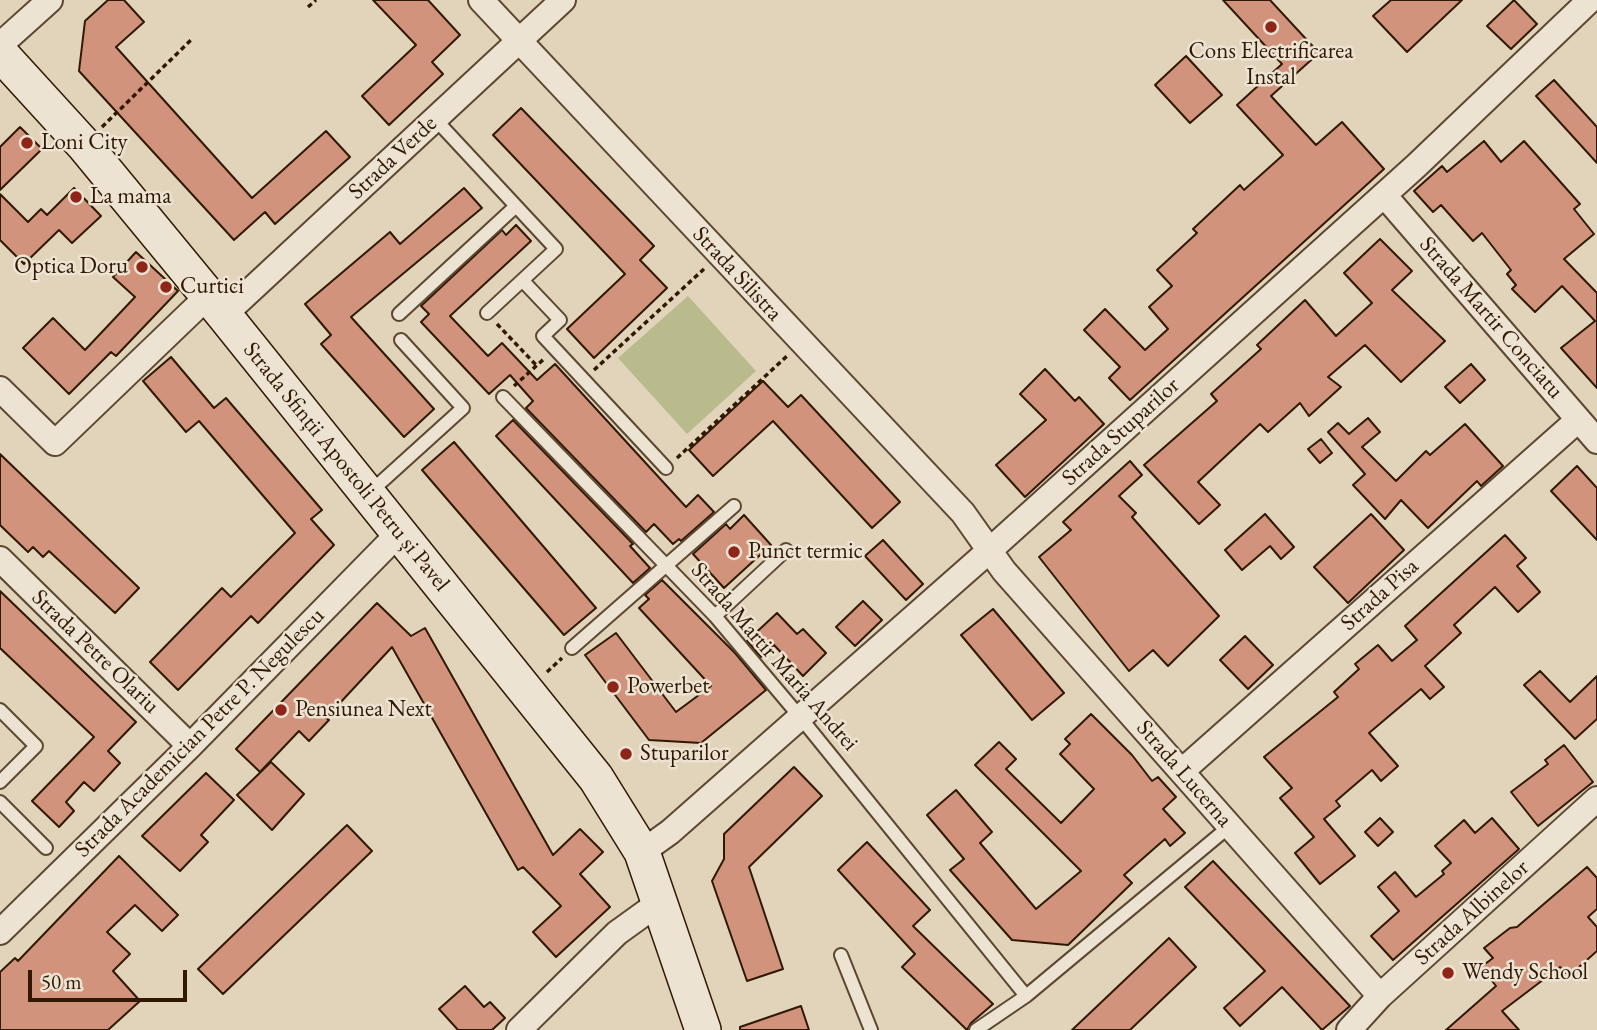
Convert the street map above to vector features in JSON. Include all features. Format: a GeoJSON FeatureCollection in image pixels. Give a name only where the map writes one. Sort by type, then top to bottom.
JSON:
{"type":"FeatureCollection","features":[{"type":"Feature","properties":{"kind":"main road","name":"Strada Sfinții Apostoli Petru și Pavel"},"geometry":{"type":"LineString","coordinates":[[0,53],[84,145],[216,306],[527,690],[616,806],[642,852],[703,1030]]}},
{"type":"Feature","properties":{"kind":"street"},"geometry":{"type":"LineString","coordinates":[[0,45],[50,0]]}},
{"type":"Feature","properties":{"kind":"street","name":"Strada Silistra"},"geometry":{"type":"LineString","coordinates":[[481,0],[963,513],[990,550]]}},
{"type":"Feature","properties":{"kind":"street","name":"Strada Verde"},"geometry":{"type":"LineString","coordinates":[[0,389],[55,443],[435,119],[563,0]]}},
{"type":"Feature","properties":{"kind":"street","name":"Strada Stuparilor"},"geometry":{"type":"LineString","coordinates":[[642,852],[670,832],[990,550],[1384,195],[1590,0]]}},
{"type":"Feature","properties":{"kind":"street","name":"Strada Martir Conciatu"},"geometry":{"type":"LineString","coordinates":[[1384,195],[1597,441]]}},
{"type":"Feature","properties":{"kind":"street","name":"Strada Pisa"},"geometry":{"type":"LineString","coordinates":[[1182,771],[1578,420]]}},
{"type":"Feature","properties":{"kind":"street","name":"Strada Academician Petre P. Negulescu"},"geometry":{"type":"LineString","coordinates":[[0,932],[190,746],[399,533]]}},
{"type":"Feature","properties":{"kind":"street","name":"Strada Lucerna"},"geometry":{"type":"LineString","coordinates":[[990,550],[1004,571],[1380,996]]}},
{"type":"Feature","properties":{"kind":"street","name":"Strada Petre Olariu"},"geometry":{"type":"LineString","coordinates":[[0,559],[190,746]]}},
{"type":"Feature","properties":{"kind":"street","name":"Strada Albinelor"},"geometry":{"type":"LineString","coordinates":[[1349,1030],[1380,996],[1597,799]]}},
{"type":"Feature","properties":{"kind":"street"},"geometry":{"type":"LineString","coordinates":[[519,1030],[618,933],[660,902]]}},
{"type":"Feature","properties":{"kind":"lane"},"geometry":{"type":"LineString","coordinates":[[435,119],[556,249],[487,313]]}},
{"type":"Feature","properties":{"kind":"lane"},"geometry":{"type":"LineString","coordinates":[[399,314],[516,206]]}},
{"type":"Feature","properties":{"kind":"lane"},"geometry":{"type":"LineString","coordinates":[[523,281],[560,320],[543,336],[666,468]]}},
{"type":"Feature","properties":{"kind":"lane"},"geometry":{"type":"LineString","coordinates":[[368,494],[463,408],[401,340]]}},
{"type":"Feature","properties":{"kind":"lane","name":"Strada Martir Maria Andrei"},"geometry":{"type":"LineString","coordinates":[[503,397],[715,616],[1026,996]]}},
{"type":"Feature","properties":{"kind":"lane"},"geometry":{"type":"LineString","coordinates":[[572,648],[734,506]]}},
{"type":"Feature","properties":{"kind":"lane"},"geometry":{"type":"LineString","coordinates":[[715,616],[786,550]]}},
{"type":"Feature","properties":{"kind":"lane"},"geometry":{"type":"LineString","coordinates":[[0,710],[36,746],[0,782]]}},
{"type":"Feature","properties":{"kind":"lane"},"geometry":{"type":"LineString","coordinates":[[0,803],[46,848]]}},
{"type":"Feature","properties":{"kind":"lane"},"geometry":{"type":"LineString","coordinates":[[976,1030],[1026,996],[1230,826]]}},
{"type":"Feature","properties":{"kind":"lane"},"geometry":{"type":"LineString","coordinates":[[841,955],[871,1030]]}},
{"type":"Feature","properties":{"kind":"path"},"geometry":{"type":"LineString","coordinates":[[308,7],[316,0]]}},
{"type":"Feature","properties":{"kind":"path"},"geometry":{"type":"LineString","coordinates":[[84,145],[194,38]]}},
{"type":"Feature","properties":{"kind":"path"},"geometry":{"type":"LineString","coordinates":[[584,380],[719,256]]}},
{"type":"Feature","properties":{"kind":"path"},"geometry":{"type":"LineString","coordinates":[[487,313],[537,366]]}},
{"type":"Feature","properties":{"kind":"path"},"geometry":{"type":"LineString","coordinates":[[666,468],[802,343]]}},
{"type":"Feature","properties":{"kind":"path"},"geometry":{"type":"LineString","coordinates":[[503,397],[555,348]]}},
{"type":"Feature","properties":{"kind":"path"},"geometry":{"type":"LineString","coordinates":[[527,690],[572,648]]}},
{"type":"Feature","properties":{"kind":"green space"},"geometry":{"type":"Polygon","coordinates":[[[688,296],[756,371],[687,434],[618,358],[688,296]]]}},
{"type":"Feature","properties":{"kind":"building"},"geometry":{"type":"Polygon","coordinates":[[[108,0],[124,0],[144,22],[116,47],[252,198],[326,131],[350,157],[275,224],[265,212],[234,240],[79,71],[85,21],[108,0]]]}},
{"type":"Feature","properties":{"kind":"building"},"geometry":{"type":"Polygon","coordinates":[[[373,0],[428,0],[460,35],[432,62],[443,74],[389,125],[362,96],[416,45],[373,0]]]}},
{"type":"Feature","properties":{"kind":"building"},"geometry":{"type":"Polygon","coordinates":[[[1223,0],[1270,0],[1319,53],[1271,96],[1316,145],[1342,122],[1384,169],[1130,400],[1109,378],[1120,367],[1084,330],[1105,309],[1145,350],[1168,329],[1149,307],[1172,286],[1157,270],[1197,233],[1193,229],[1240,185],[1244,190],[1283,155],[1237,105],[1282,64],[1223,0]]]}},
{"type":"Feature","properties":{"kind":"building"},"geometry":{"type":"Polygon","coordinates":[[[1391,0],[1462,0],[1407,52],[1373,16],[1391,0]]]}},
{"type":"Feature","properties":{"kind":"building"},"geometry":{"type":"Polygon","coordinates":[[[1514,0],[1537,24],[1511,49],[1487,26],[1514,0]]]}},
{"type":"Feature","properties":{"kind":"building"},"geometry":{"type":"Polygon","coordinates":[[[1186,56],[1222,95],[1190,123],[1155,85],[1186,56]]]}},
{"type":"Feature","properties":{"kind":"building"},"geometry":{"type":"Polygon","coordinates":[[[1554,80],[1597,127],[1597,163],[1536,96],[1554,80]]]}},
{"type":"Feature","properties":{"kind":"building"},"geometry":{"type":"Polygon","coordinates":[[[521,108],[654,246],[640,260],[667,288],[594,358],[567,329],[625,274],[493,135],[521,108]]]}},
{"type":"Feature","properties":{"kind":"building"},"geometry":{"type":"Polygon","coordinates":[[[20,127],[42,149],[0,190],[0,147],[20,127]]]}},
{"type":"Feature","properties":{"kind":"building"},"geometry":{"type":"Polygon","coordinates":[[[1484,141],[1501,162],[1524,141],[1580,204],[1574,209],[1594,234],[1564,259],[1597,293],[1597,388],[1561,348],[1595,321],[1562,286],[1535,312],[1512,289],[1516,285],[1507,274],[1511,270],[1482,233],[1473,241],[1441,205],[1433,212],[1414,191],[1442,166],[1447,172],[1484,141]]]}},
{"type":"Feature","properties":{"kind":"building"},"geometry":{"type":"Polygon","coordinates":[[[74,188],[101,216],[72,243],[59,230],[24,264],[0,240],[0,194],[28,222],[41,209],[47,215],[74,188]]]}},
{"type":"Feature","properties":{"kind":"building"},"geometry":{"type":"Polygon","coordinates":[[[464,188],[482,208],[351,317],[434,409],[404,437],[321,344],[331,335],[305,304],[390,232],[400,244],[464,188]]]}},
{"type":"Feature","properties":{"kind":"building"},"geometry":{"type":"Polygon","coordinates":[[[516,225],[531,241],[450,316],[488,356],[502,343],[537,380],[555,364],[686,507],[698,495],[714,512],[681,541],[679,539],[673,544],[654,524],[646,532],[526,408],[533,401],[510,375],[489,394],[421,322],[429,314],[421,306],[502,230],[506,235],[516,225]]]}},
{"type":"Feature","properties":{"kind":"building"},"geometry":{"type":"Polygon","coordinates":[[[1380,239],[1412,271],[1392,290],[1445,341],[1401,382],[1365,345],[1328,377],[1341,387],[1309,416],[1300,403],[1268,432],[1260,424],[1198,482],[1220,505],[1199,524],[1144,465],[1217,401],[1211,394],[1261,349],[1257,345],[1305,300],[1336,336],[1372,303],[1344,273],[1380,239]]]}},
{"type":"Feature","properties":{"kind":"building"},"geometry":{"type":"Polygon","coordinates":[[[136,252],[178,291],[116,356],[111,352],[69,394],[23,348],[53,318],[85,350],[135,297],[113,277],[136,252]]]}},
{"type":"Feature","properties":{"kind":"building"},"geometry":{"type":"Polygon","coordinates":[[[171,357],[214,408],[226,398],[322,510],[311,519],[334,545],[258,623],[251,616],[178,690],[150,662],[222,588],[231,597],[295,533],[199,421],[186,432],[143,381],[171,357]]]}},
{"type":"Feature","properties":{"kind":"building"},"geometry":{"type":"Polygon","coordinates":[[[1471,364],[1485,380],[1460,403],[1445,387],[1471,364]]]}},
{"type":"Feature","properties":{"kind":"building"},"geometry":{"type":"Polygon","coordinates":[[[1045,369],[1075,401],[1079,397],[1104,424],[1025,497],[996,465],[1046,420],[1020,394],[1045,369]]]}},
{"type":"Feature","properties":{"kind":"building"},"geometry":{"type":"Polygon","coordinates":[[[763,381],[788,407],[801,395],[900,502],[872,528],[773,421],[713,476],[689,450],[763,381]]]}},
{"type":"Feature","properties":{"kind":"building"},"geometry":{"type":"Polygon","coordinates":[[[1368,418],[1380,432],[1362,447],[1396,481],[1426,451],[1430,455],[1465,424],[1503,466],[1481,486],[1477,481],[1428,528],[1401,500],[1385,519],[1353,485],[1365,474],[1328,432],[1338,423],[1349,434],[1368,418]]]}},
{"type":"Feature","properties":{"kind":"building"},"geometry":{"type":"Polygon","coordinates":[[[513,420],[633,544],[630,546],[650,568],[633,583],[496,436],[513,420]]]}},
{"type":"Feature","properties":{"kind":"building"},"geometry":{"type":"Polygon","coordinates":[[[1321,439],[1332,453],[1320,463],[1308,449],[1321,439]]]}},
{"type":"Feature","properties":{"kind":"building"},"geometry":{"type":"Polygon","coordinates":[[[454,442],[596,608],[564,635],[422,470],[454,442]]]}},
{"type":"Feature","properties":{"kind":"building"},"geometry":{"type":"Polygon","coordinates":[[[0,454],[139,588],[115,613],[49,551],[43,557],[33,547],[28,552],[0,525],[0,454]]]}},
{"type":"Feature","properties":{"kind":"building"},"geometry":{"type":"Polygon","coordinates":[[[1130,461],[1142,475],[1119,496],[1136,513],[1132,517],[1219,616],[1168,666],[1153,650],[1129,671],[1039,557],[1071,530],[1063,522],[1130,461]]]}},
{"type":"Feature","properties":{"kind":"building"},"geometry":{"type":"Polygon","coordinates":[[[1577,466],[1597,488],[1597,540],[1551,491],[1577,466]]]}},
{"type":"Feature","properties":{"kind":"building"},"geometry":{"type":"Polygon","coordinates":[[[1265,514],[1294,547],[1281,559],[1270,546],[1242,570],[1225,550],[1265,514]]]}},
{"type":"Feature","properties":{"kind":"building"},"geometry":{"type":"Polygon","coordinates":[[[1371,514],[1404,550],[1348,603],[1314,567],[1371,514]]]}},
{"type":"Feature","properties":{"kind":"building","name":"Punct termic"},"geometry":{"type":"Polygon","coordinates":[[[744,515],[771,545],[724,588],[693,554],[726,524],[730,529],[744,515]]]}},
{"type":"Feature","properties":{"kind":"building"},"geometry":{"type":"Polygon","coordinates":[[[1505,535],[1526,558],[1517,566],[1540,592],[1518,612],[1495,587],[1454,625],[1461,633],[1425,666],[1444,687],[1430,699],[1421,689],[1369,733],[1398,766],[1381,781],[1372,770],[1336,801],[1340,806],[1324,819],[1355,856],[1320,884],[1295,853],[1314,837],[1280,798],[1292,788],[1264,757],[1338,697],[1334,692],[1359,669],[1355,664],[1378,645],[1392,661],[1417,640],[1405,626],[1505,535]]]}},
{"type":"Feature","properties":{"kind":"building"},"geometry":{"type":"Polygon","coordinates":[[[883,540],[923,584],[906,600],[865,556],[883,540]]]}},
{"type":"Feature","properties":{"kind":"building"},"geometry":{"type":"Polygon","coordinates":[[[662,580],[735,653],[766,690],[701,743],[649,740],[585,655],[616,633],[676,712],[711,686],[639,608],[649,599],[645,595],[662,580]]]}},
{"type":"Feature","properties":{"kind":"building"},"geometry":{"type":"Polygon","coordinates":[[[0,591],[136,722],[108,751],[120,763],[94,791],[84,782],[66,802],[74,811],[59,827],[32,801],[94,737],[0,648],[0,591]]]}},
{"type":"Feature","properties":{"kind":"building"},"geometry":{"type":"Polygon","coordinates":[[[863,601],[882,620],[855,646],[836,627],[863,601]]]}},
{"type":"Feature","properties":{"kind":"building"},"geometry":{"type":"Polygon","coordinates":[[[377,603],[411,636],[425,628],[553,855],[580,829],[603,852],[580,874],[610,907],[556,957],[533,932],[561,906],[523,867],[518,870],[392,647],[326,718],[329,720],[309,741],[299,731],[260,772],[236,749],[377,603]]]}},
{"type":"Feature","properties":{"kind":"building"},"geometry":{"type":"Polygon","coordinates":[[[993,609],[1064,693],[1032,720],[961,635],[993,609]]]}},
{"type":"Feature","properties":{"kind":"building"},"geometry":{"type":"Polygon","coordinates":[[[777,613],[797,634],[803,629],[826,653],[803,676],[774,645],[761,657],[747,641],[777,613]]]}},
{"type":"Feature","properties":{"kind":"building"},"geometry":{"type":"Polygon","coordinates":[[[1245,636],[1273,665],[1248,689],[1220,660],[1245,636]]]}},
{"type":"Feature","properties":{"kind":"building"},"geometry":{"type":"Polygon","coordinates":[[[1540,671],[1570,702],[1597,676],[1597,719],[1575,739],[1524,685],[1540,671]]]}},
{"type":"Feature","properties":{"kind":"building"},"geometry":{"type":"Polygon","coordinates":[[[1091,714],[1132,755],[1152,781],[1158,777],[1176,797],[1163,809],[1185,833],[1170,846],[1165,839],[1124,875],[1132,883],[1068,945],[1012,940],[950,870],[964,859],[927,815],[956,790],[992,832],[980,843],[1036,909],[1081,871],[975,765],[999,742],[1016,759],[1006,769],[1061,823],[1094,789],[1060,754],[1070,744],[1065,739],[1091,714]]]}},
{"type":"Feature","properties":{"kind":"building"},"geometry":{"type":"Polygon","coordinates":[[[1564,745],[1593,782],[1538,826],[1511,792],[1548,764],[1545,760],[1564,745]]]}},
{"type":"Feature","properties":{"kind":"building"},"geometry":{"type":"Polygon","coordinates":[[[271,762],[304,794],[272,830],[237,795],[271,762]]]}},
{"type":"Feature","properties":{"kind":"building"},"geometry":{"type":"Polygon","coordinates":[[[794,767],[822,796],[749,867],[783,969],[747,981],[712,881],[724,859],[724,834],[794,767]]]}},
{"type":"Feature","properties":{"kind":"building"},"geometry":{"type":"Polygon","coordinates":[[[206,773],[234,800],[201,835],[208,842],[180,871],[142,836],[206,773]]]}},
{"type":"Feature","properties":{"kind":"building"},"geometry":{"type":"Polygon","coordinates":[[[1380,818],[1393,832],[1378,846],[1365,832],[1380,818]]]}},
{"type":"Feature","properties":{"kind":"building"},"geometry":{"type":"Polygon","coordinates":[[[1492,818],[1519,849],[1393,960],[1371,936],[1399,911],[1378,887],[1395,872],[1416,897],[1444,874],[1442,871],[1451,863],[1435,846],[1464,820],[1475,833],[1492,818]]]}},
{"type":"Feature","properties":{"kind":"building"},"geometry":{"type":"Polygon","coordinates":[[[347,825],[372,851],[223,994],[198,969],[347,825]]]}},
{"type":"Feature","properties":{"kind":"building"},"geometry":{"type":"Polygon","coordinates":[[[867,842],[930,910],[913,926],[993,1004],[971,1023],[967,1030],[902,967],[915,954],[838,870],[867,842]]]}},
{"type":"Feature","properties":{"kind":"building"},"geometry":{"type":"Polygon","coordinates":[[[119,856],[178,915],[162,931],[135,905],[107,932],[130,954],[113,971],[140,1001],[108,1030],[0,1030],[0,972],[15,958],[18,961],[119,856]]]}},
{"type":"Feature","properties":{"kind":"building"},"geometry":{"type":"Polygon","coordinates":[[[1213,861],[1350,1006],[1322,1030],[1282,987],[1240,1026],[1224,1008],[1265,971],[1185,887],[1213,861]]]}},
{"type":"Feature","properties":{"kind":"building"},"geometry":{"type":"Polygon","coordinates":[[[1587,867],[1597,878],[1597,909],[1588,917],[1597,927],[1597,951],[1569,976],[1560,967],[1502,1011],[1519,1030],[1446,1030],[1496,986],[1481,967],[1493,958],[1484,948],[1510,928],[1517,927],[1587,867]]]}},
{"type":"Feature","properties":{"kind":"building"},"geometry":{"type":"Polygon","coordinates":[[[1169,938],[1196,967],[1130,1030],[1072,1030],[1169,938]]]}},
{"type":"Feature","properties":{"kind":"building"},"geometry":{"type":"Polygon","coordinates":[[[465,986],[484,1007],[490,1002],[505,1018],[492,1030],[458,1030],[439,1009],[465,986]]]}},
{"type":"Feature","properties":{"kind":"building"},"geometry":{"type":"Polygon","coordinates":[[[801,1006],[809,1030],[740,1030],[740,1027],[801,1006]]]}},
{"type":"Feature","properties":{"kind":"place","name":"Cons Electrificarea Instal"},"geometry":{"type":"Point","coordinates":[1271,27]}},
{"type":"Feature","properties":{"kind":"place","name":"Loni City"},"geometry":{"type":"Point","coordinates":[27,143]}},
{"type":"Feature","properties":{"kind":"place","name":"La mama"},"geometry":{"type":"Point","coordinates":[76,197]}},
{"type":"Feature","properties":{"kind":"place","name":"Optica Doru"},"geometry":{"type":"Point","coordinates":[142,267]}},
{"type":"Feature","properties":{"kind":"place","name":"Curtici"},"geometry":{"type":"Point","coordinates":[166,287]}},
{"type":"Feature","properties":{"kind":"place","name":"Punct termic"},"geometry":{"type":"Point","coordinates":[734,552]}},
{"type":"Feature","properties":{"kind":"place","name":"Powerbet"},"geometry":{"type":"Point","coordinates":[613,687]}},
{"type":"Feature","properties":{"kind":"place","name":"Pensiunea Next"},"geometry":{"type":"Point","coordinates":[281,710]}},
{"type":"Feature","properties":{"kind":"place","name":"Stuparilor"},"geometry":{"type":"Point","coordinates":[626,754]}},
{"type":"Feature","properties":{"kind":"place","name":"Wendy School"},"geometry":{"type":"Point","coordinates":[1448,973]}}]}
